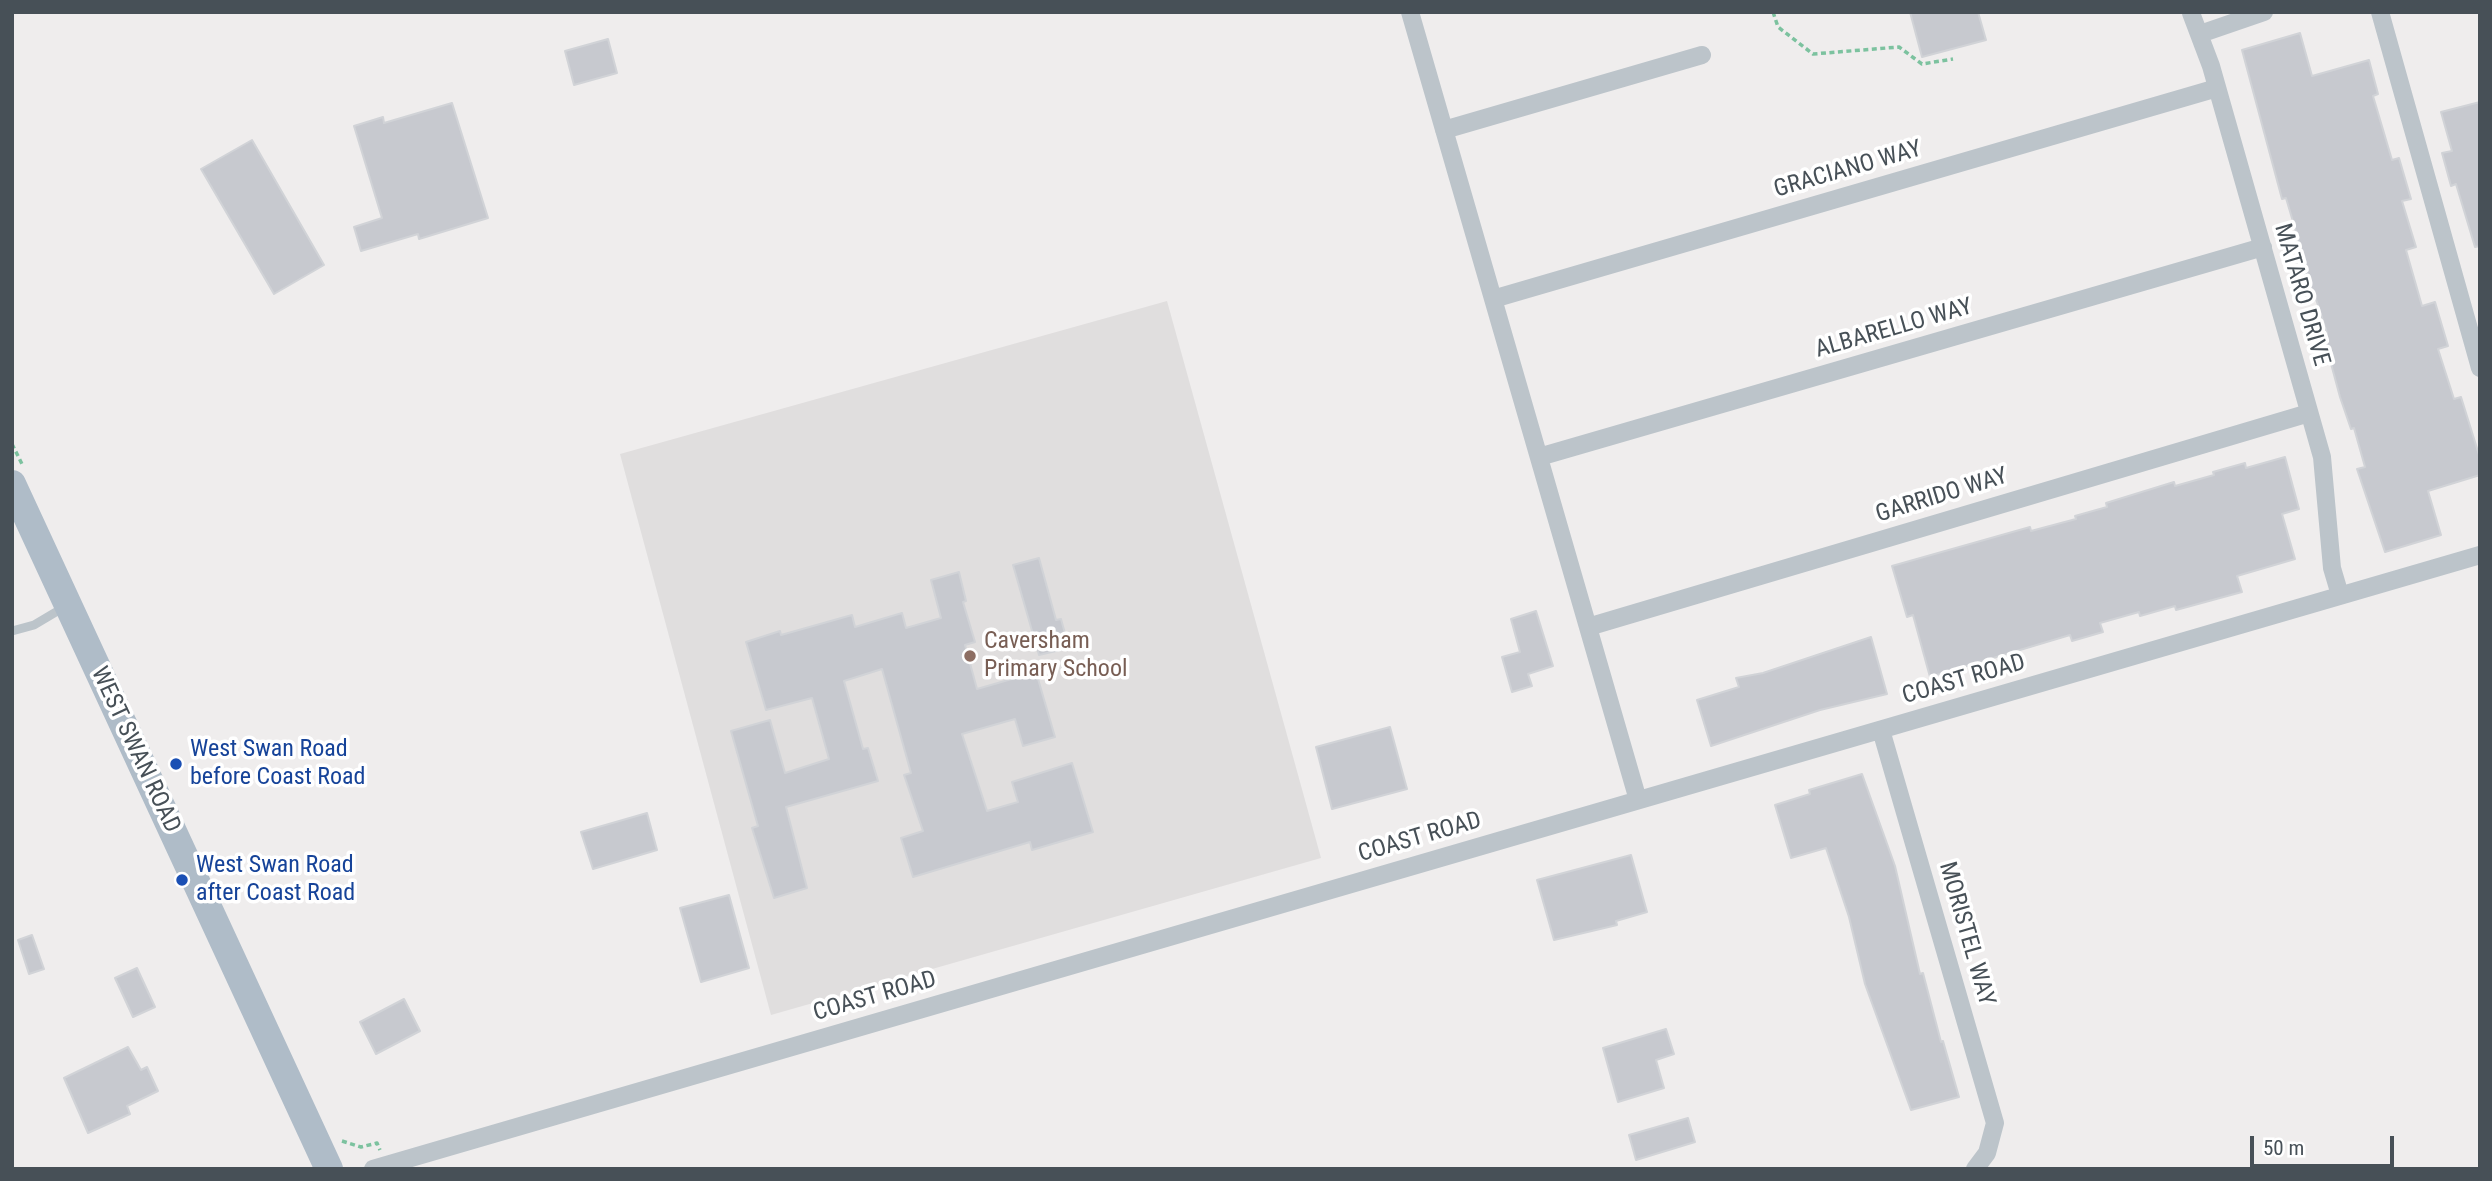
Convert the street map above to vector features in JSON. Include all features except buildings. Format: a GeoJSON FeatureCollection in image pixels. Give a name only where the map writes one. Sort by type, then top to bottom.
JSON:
{"type":"FeatureCollection","features":[{"type":"Feature","properties":{"kind":"main road","name":"WEST SWAN ROAD"},"geometry":{"type":"LineString","coordinates":[[12,484],[329,1169]]}},
{"type":"Feature","properties":{"kind":"street"},"geometry":{"type":"LineString","coordinates":[[1410,12],[1638,800]]}},
{"type":"Feature","properties":{"kind":"street"},"geometry":{"type":"LineString","coordinates":[[2200,34],[2264,12]]}},
{"type":"Feature","properties":{"kind":"street"},"geometry":{"type":"LineString","coordinates":[[2380,12],[2480,368]]}},
{"type":"Feature","properties":{"kind":"street","name":"MATARO DRIVE"},"geometry":{"type":"LineString","coordinates":[[2191,13],[2217,88],[2322,457],[2332,568],[2340,596]]}},
{"type":"Feature","properties":{"kind":"street"},"geometry":{"type":"LineString","coordinates":[[1444,130],[1702,55]]}},
{"type":"Feature","properties":{"kind":"street","name":"GRACIANO WAY"},"geometry":{"type":"LineString","coordinates":[[1493,299],[2217,88]]}},
{"type":"Feature","properties":{"kind":"street","name":"ALBARELLO WAY"},"geometry":{"type":"LineString","coordinates":[[1539,457],[2263,247]]}},
{"type":"Feature","properties":{"kind":"street","name":"GARRIDO WAY"},"geometry":{"type":"LineString","coordinates":[[1588,627],[2309,413]]}},
{"type":"Feature","properties":{"kind":"street","name":"COAST ROAD"},"geometry":{"type":"LineString","coordinates":[[373,1169],[2480,555]]}},
{"type":"Feature","properties":{"kind":"street","name":"MORISTEL WAY"},"geometry":{"type":"LineString","coordinates":[[1881,730],[1995,1123],[1987,1153],[1975,1169]]}},
{"type":"Feature","properties":{"kind":"lane"},"geometry":{"type":"LineString","coordinates":[[12,631],[34,625],[68,606]]}},
{"type":"Feature","properties":{"kind":"path"},"geometry":{"type":"LineString","coordinates":[[1773,12],[1778,27],[1813,54],[1899,47],[1922,64],[1952,59]]}},
{"type":"Feature","properties":{"kind":"shaded area","name":"Caversham Primary School"},"geometry":{"type":"Polygon","coordinates":[[[1167,301],[1321,858],[771,1015],[620,454],[1167,301]]]}},
{"type":"Feature","properties":{"kind":"place","name":"Caversham Primary School"},"geometry":{"type":"Point","coordinates":[970,656]}},
{"type":"Feature","properties":{"kind":"place","name":"West Swan Road before Coast Road"},"geometry":{"type":"Point","coordinates":[176,764]}},
{"type":"Feature","properties":{"kind":"place","name":"West Swan Road after Coast Road"},"geometry":{"type":"Point","coordinates":[182,880]}}]}
